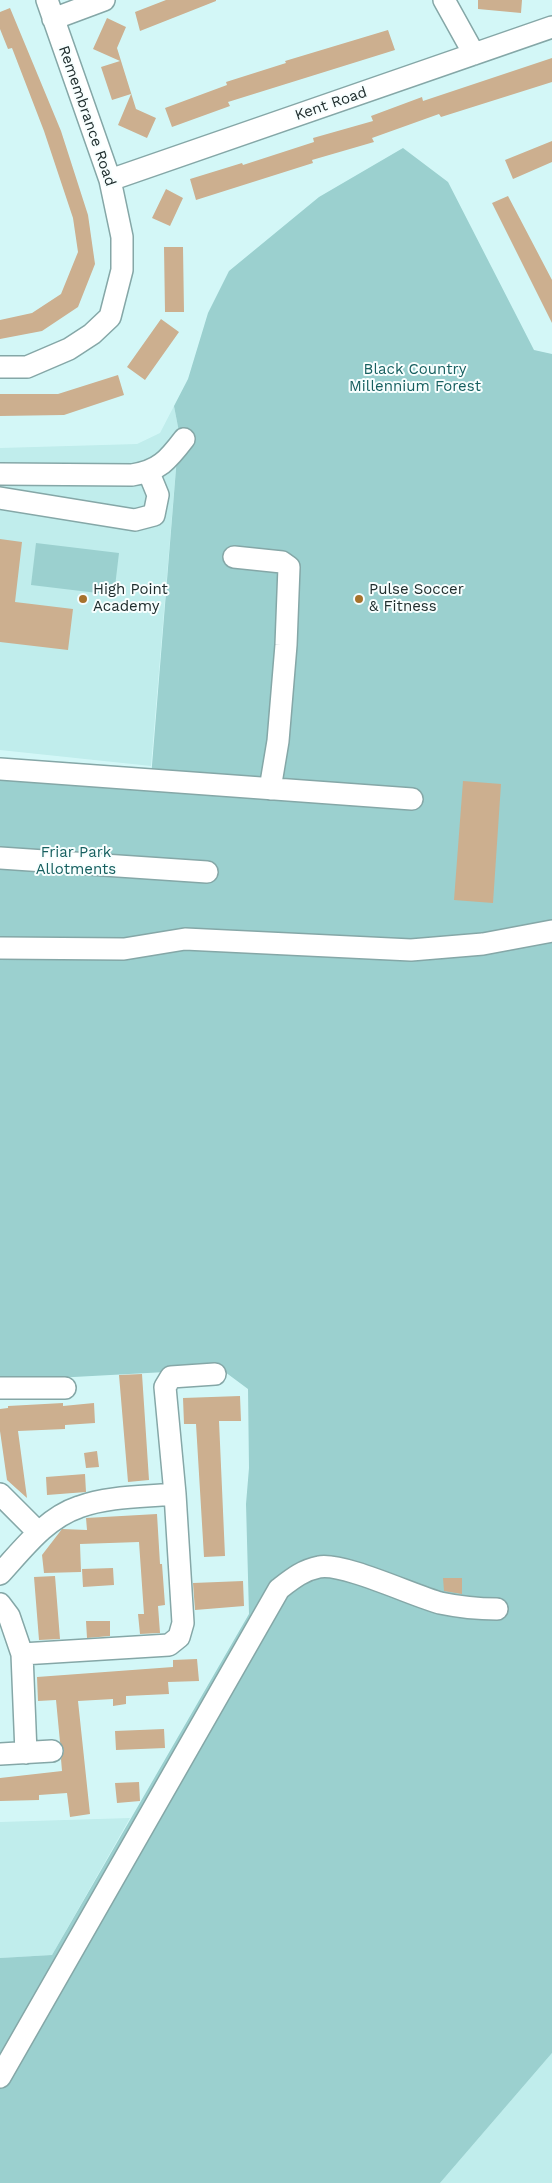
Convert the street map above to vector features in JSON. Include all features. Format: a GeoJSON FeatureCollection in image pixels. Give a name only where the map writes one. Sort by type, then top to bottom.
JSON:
{"type":"FeatureCollection","features":[{"type":"Feature","properties":{"kind":"street"},"geometry":{"type":"LineString","coordinates":[[50,10],[104,0]]}},
{"type":"Feature","properties":{"kind":"street"},"geometry":{"type":"LineString","coordinates":[[444,0],[474,54]]}},
{"type":"Feature","properties":{"kind":"street","name":"Remembrance Road"},"geometry":{"type":"LineString","coordinates":[[0,367],[27,367],[69,348],[92,334],[110,317],[122,270],[122,237],[110,180],[50,10]]}},
{"type":"Feature","properties":{"kind":"street","name":"Kent Road"},"geometry":{"type":"LineString","coordinates":[[110,180],[552,27]]}},
{"type":"Feature","properties":{"kind":"street"},"geometry":{"type":"LineString","coordinates":[[0,474],[132,475],[148,473],[162,464],[184,438]]}},
{"type":"Feature","properties":{"kind":"street"},"geometry":{"type":"LineString","coordinates":[[0,498],[134,520],[147,518],[154,515],[158,495],[148,473]]}},
{"type":"Feature","properties":{"kind":"street"},"geometry":{"type":"LineString","coordinates":[[234,557],[282,562],[289,567],[285,655],[278,741],[270,789]]}},
{"type":"Feature","properties":{"kind":"street"},"geometry":{"type":"LineString","coordinates":[[0,769],[412,799]]}},
{"type":"Feature","properties":{"kind":"street"},"geometry":{"type":"LineString","coordinates":[[0,858],[207,872]]}},
{"type":"Feature","properties":{"kind":"street"},"geometry":{"type":"LineString","coordinates":[[0,948],[124,949],[186,939],[411,950],[483,944],[552,931]]}},
{"type":"Feature","properties":{"kind":"street"},"geometry":{"type":"LineString","coordinates":[[22,1654],[163,1646],[169,1645],[179,1636],[183,1623],[171,1441],[165,1387],[171,1377],[215,1374]]}},
{"type":"Feature","properties":{"kind":"street"},"geometry":{"type":"LineString","coordinates":[[0,1388],[66,1388]]}},
{"type":"Feature","properties":{"kind":"street"},"geometry":{"type":"LineString","coordinates":[[0,1494],[38,1532]]}},
{"type":"Feature","properties":{"kind":"street"},"geometry":{"type":"LineString","coordinates":[[0,1574],[38,1532],[78,1507],[100,1501],[175,1494]]}},
{"type":"Feature","properties":{"kind":"street"},"geometry":{"type":"LineString","coordinates":[[0,2077],[279,1589],[297,1574],[321,1566],[363,1575],[440,1602],[476,1609],[497,1610]]}},
{"type":"Feature","properties":{"kind":"street"},"geometry":{"type":"LineString","coordinates":[[0,1604],[9,1616],[22,1654],[26,1752]]}},
{"type":"Feature","properties":{"kind":"street"},"geometry":{"type":"LineString","coordinates":[[0,1754],[52,1752]]}},
{"type":"Feature","properties":{"kind":"shaded area","name":"High Point Academy"},"geometry":{"type":"Polygon","coordinates":[[[174,406],[179,432],[151,766],[0,750],[0,448],[137,444],[160,433],[174,406]]]}},
{"type":"Feature","properties":{"kind":"shaded area"},"geometry":{"type":"Polygon","coordinates":[[[130,1818],[52,1955],[0,1958],[0,1822],[130,1818]]]}},
{"type":"Feature","properties":{"kind":"shaded area"},"geometry":{"type":"Polygon","coordinates":[[[552,2053],[552,2183],[440,2183],[552,2053]]]}},
{"type":"Feature","properties":{"kind":"green space","name":"Pulse Soccer & Fitness"},"geometry":{"type":"Polygon","coordinates":[[[403,148],[448,182],[534,350],[552,354],[552,927],[480,941],[0,938],[0,780],[150,790],[179,432],[174,406],[188,379],[208,313],[229,271],[319,197],[403,148]]]}},
{"type":"Feature","properties":{"kind":"green space"},"geometry":{"type":"Polygon","coordinates":[[[36,543],[119,553],[114,595],[31,585],[36,543]]]}},
{"type":"Feature","properties":{"kind":"green space"},"geometry":{"type":"Polygon","coordinates":[[[552,935],[552,2053],[440,2183],[0,2183],[0,1958],[52,1955],[249,1614],[246,1504],[249,1468],[248,1389],[221,1369],[0,1381],[0,956],[186,946],[410,954],[552,935]]]}},
{"type":"Feature","properties":{"kind":"building"},"geometry":{"type":"Polygon","coordinates":[[[166,0],[216,1],[140,31],[135,12],[166,0]]]}},
{"type":"Feature","properties":{"kind":"building"},"geometry":{"type":"Polygon","coordinates":[[[478,0],[522,0],[521,13],[478,9],[478,0]]]}},
{"type":"Feature","properties":{"kind":"building"},"geometry":{"type":"Polygon","coordinates":[[[10,8],[61,131],[88,215],[95,264],[78,307],[42,331],[0,339],[0,320],[32,313],[61,294],[78,252],[73,218],[44,131],[12,48],[8,49],[0,29],[0,12],[10,8]]]}},
{"type":"Feature","properties":{"kind":"building"},"geometry":{"type":"Polygon","coordinates":[[[107,18],[126,27],[117,48],[136,109],[156,118],[147,138],[118,125],[131,94],[112,100],[101,67],[120,61],[93,49],[107,18]]]}},
{"type":"Feature","properties":{"kind":"building"},"geometry":{"type":"Polygon","coordinates":[[[388,30],[395,50],[228,102],[230,106],[172,127],[165,108],[227,85],[226,82],[286,63],[285,61],[388,30]]]}},
{"type":"Feature","properties":{"kind":"building"},"geometry":{"type":"Polygon","coordinates":[[[552,58],[552,82],[441,117],[439,114],[372,138],[374,142],[312,160],[313,163],[196,200],[190,179],[242,163],[243,165],[314,142],[313,138],[373,121],[371,116],[422,97],[423,101],[552,58]]]}},
{"type":"Feature","properties":{"kind":"building"},"geometry":{"type":"Polygon","coordinates":[[[552,141],[552,162],[513,179],[505,160],[552,141]]]}},
{"type":"Feature","properties":{"kind":"building"},"geometry":{"type":"Polygon","coordinates":[[[166,189],[183,198],[170,226],[152,218],[166,189]]]}},
{"type":"Feature","properties":{"kind":"building"},"geometry":{"type":"Polygon","coordinates":[[[508,196],[552,280],[552,323],[492,203],[508,196]]]}},
{"type":"Feature","properties":{"kind":"building"},"geometry":{"type":"Polygon","coordinates":[[[164,247],[183,247],[184,312],[165,312],[164,247]]]}},
{"type":"Feature","properties":{"kind":"building"},"geometry":{"type":"Polygon","coordinates":[[[161,319],[179,332],[145,380],[127,367],[161,319]]]}},
{"type":"Feature","properties":{"kind":"building"},"geometry":{"type":"Polygon","coordinates":[[[118,375],[124,395],[64,415],[0,416],[0,394],[58,394],[118,375]]]}},
{"type":"Feature","properties":{"kind":"building"},"geometry":{"type":"Polygon","coordinates":[[[0,539],[22,542],[15,602],[73,609],[68,650],[0,642],[0,539]]]}},
{"type":"Feature","properties":{"kind":"building"},"geometry":{"type":"Polygon","coordinates":[[[463,781],[501,784],[493,903],[454,900],[463,781]]]}},
{"type":"Feature","properties":{"kind":"building"},"geometry":{"type":"Polygon","coordinates":[[[142,1374],[149,1480],[128,1482],[119,1375],[142,1374]]]}},
{"type":"Feature","properties":{"kind":"building"},"geometry":{"type":"Polygon","coordinates":[[[240,1396],[241,1421],[219,1421],[225,1556],[204,1557],[196,1424],[184,1424],[183,1398],[240,1396]]]}},
{"type":"Feature","properties":{"kind":"building"},"geometry":{"type":"Polygon","coordinates":[[[63,1403],[63,1406],[94,1403],[95,1423],[65,1425],[65,1429],[18,1431],[27,1498],[7,1480],[0,1431],[0,1409],[8,1408],[8,1406],[63,1403]]]}},
{"type":"Feature","properties":{"kind":"building"},"geometry":{"type":"Polygon","coordinates":[[[97,1451],[99,1467],[86,1468],[84,1453],[97,1451]]]}},
{"type":"Feature","properties":{"kind":"building"},"geometry":{"type":"Polygon","coordinates":[[[85,1474],[86,1492],[47,1495],[46,1477],[85,1474]]]}},
{"type":"Feature","properties":{"kind":"building"},"geometry":{"type":"Polygon","coordinates":[[[157,1514],[165,1605],[158,1606],[160,1633],[140,1634],[138,1614],[144,1614],[139,1542],[80,1544],[81,1572],[44,1573],[42,1555],[62,1529],[87,1530],[86,1518],[157,1514]]]}},
{"type":"Feature","properties":{"kind":"building"},"geometry":{"type":"Polygon","coordinates":[[[113,1568],[114,1585],[83,1587],[82,1569],[113,1568]]]}},
{"type":"Feature","properties":{"kind":"building"},"geometry":{"type":"Polygon","coordinates":[[[55,1576],[60,1639],[39,1640],[34,1577],[55,1576]]]}},
{"type":"Feature","properties":{"kind":"building"},"geometry":{"type":"Polygon","coordinates":[[[443,1578],[462,1578],[462,1594],[444,1591],[443,1578]]]}},
{"type":"Feature","properties":{"kind":"building"},"geometry":{"type":"Polygon","coordinates":[[[243,1581],[244,1606],[195,1610],[193,1583],[243,1581]]]}},
{"type":"Feature","properties":{"kind":"building"},"geometry":{"type":"Polygon","coordinates":[[[86,1621],[110,1621],[110,1636],[87,1638],[86,1621]]]}},
{"type":"Feature","properties":{"kind":"building"},"geometry":{"type":"Polygon","coordinates":[[[197,1659],[199,1681],[168,1682],[169,1694],[126,1696],[126,1704],[113,1706],[113,1699],[78,1701],[90,1814],[70,1817],[67,1793],[39,1795],[39,1800],[0,1801],[0,1778],[62,1771],[61,1759],[64,1750],[60,1742],[56,1700],[38,1701],[37,1677],[173,1667],[173,1660],[197,1659]]]}},
{"type":"Feature","properties":{"kind":"building"},"geometry":{"type":"Polygon","coordinates":[[[164,1729],[165,1748],[116,1750],[115,1731],[164,1729]]]}},
{"type":"Feature","properties":{"kind":"building"},"geometry":{"type":"Polygon","coordinates":[[[139,1782],[140,1801],[117,1803],[115,1783],[139,1782]]]}},
{"type":"Feature","properties":{"kind":"place","name":"High Point Academy"},"geometry":{"type":"Point","coordinates":[83,599]}},
{"type":"Feature","properties":{"kind":"place","name":"Pulse Soccer & Fitness"},"geometry":{"type":"Point","coordinates":[359,599]}},
{"type":"Feature","properties":{"kind":"park label","name":"Black Country Millennium Forest"},"geometry":{"type":"Point","coordinates":[415,378]}},
{"type":"Feature","properties":{"kind":"park label","name":"Friar Park Allotments"},"geometry":{"type":"Point","coordinates":[76,862]}}]}
